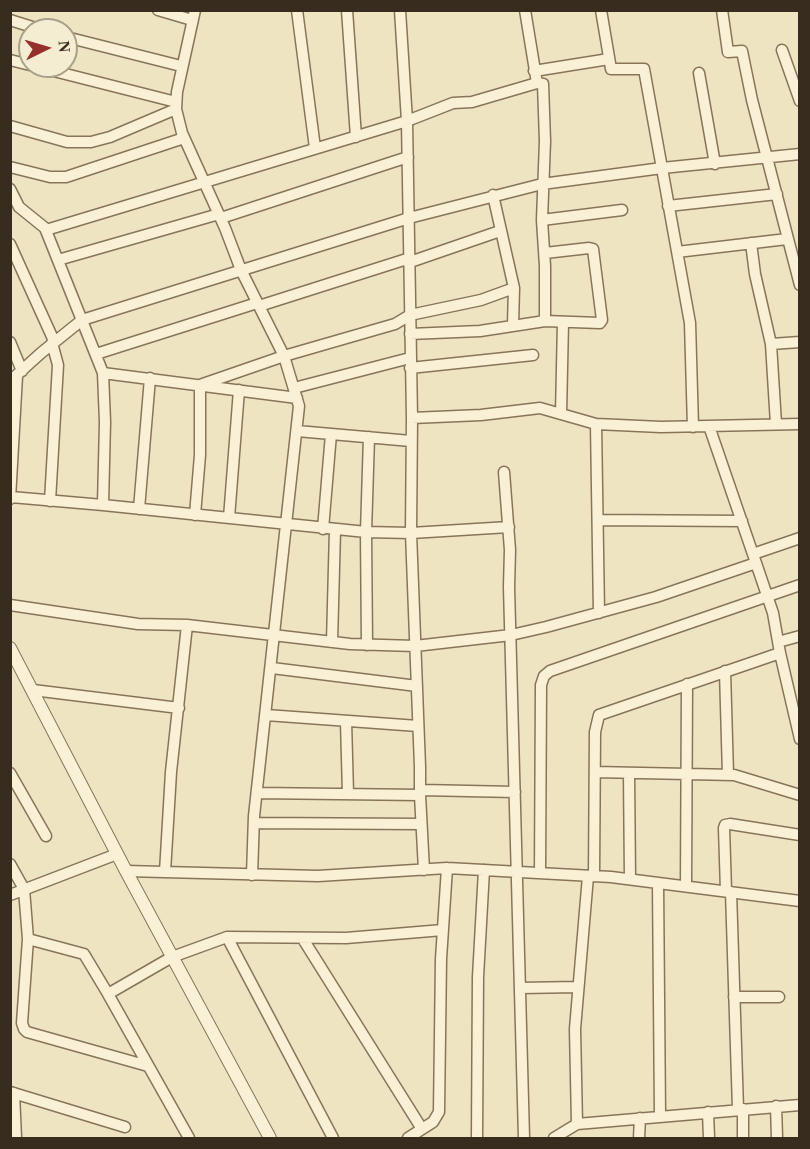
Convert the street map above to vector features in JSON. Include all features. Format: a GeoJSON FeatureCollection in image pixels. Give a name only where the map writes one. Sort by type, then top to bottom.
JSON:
{"type":"FeatureCollection","features":[{"type":"Feature","properties":{"kind":"street"},"geometry":{"type":"LineString","coordinates":[[158,10],[194,15],[182,66],[176,106],[184,138],[220,216],[241,270],[284,356],[299,406],[257,793],[252,875]]}},
{"type":"Feature","properties":{"kind":"street"},"geometry":{"type":"LineString","coordinates":[[297,10],[315,148]]}},
{"type":"Feature","properties":{"kind":"street"},"geometry":{"type":"LineString","coordinates":[[347,10],[356,137]]}},
{"type":"Feature","properties":{"kind":"street"},"geometry":{"type":"LineString","coordinates":[[400,10],[407,121],[412,418],[411,533],[424,870]]}},
{"type":"Feature","properties":{"kind":"street"},"geometry":{"type":"LineString","coordinates":[[525,10],[537,83]]}},
{"type":"Feature","properties":{"kind":"street"},"geometry":{"type":"LineString","coordinates":[[601,10],[611,69],[644,69],[690,323],[693,427]]}},
{"type":"Feature","properties":{"kind":"street"},"geometry":{"type":"LineString","coordinates":[[722,10],[728,52],[742,51],[800,285]]}},
{"type":"Feature","properties":{"kind":"street"},"geometry":{"type":"LineString","coordinates":[[78,40],[182,66]]}},
{"type":"Feature","properties":{"kind":"street"},"geometry":{"type":"LineString","coordinates":[[782,50],[800,101]]}},
{"type":"Feature","properties":{"kind":"street"},"geometry":{"type":"LineString","coordinates":[[534,71],[609,59]]}},
{"type":"Feature","properties":{"kind":"street"},"geometry":{"type":"LineString","coordinates":[[699,73],[715,164]]}},
{"type":"Feature","properties":{"kind":"street"},"geometry":{"type":"LineString","coordinates":[[75,78],[176,106]]}},
{"type":"Feature","properties":{"kind":"street"},"geometry":{"type":"LineString","coordinates":[[46,230],[356,137],[453,103],[472,102],[537,83],[543,84],[545,141],[542,220],[545,321]]}},
{"type":"Feature","properties":{"kind":"street"},"geometry":{"type":"LineString","coordinates":[[10,126],[67,142],[91,142],[148,122],[176,106]]}},
{"type":"Feature","properties":{"kind":"street"},"geometry":{"type":"LineString","coordinates":[[10,167],[50,177],[66,177],[184,138]]}},
{"type":"Feature","properties":{"kind":"street"},"geometry":{"type":"LineString","coordinates":[[17,376],[53,342],[82,320],[409,218],[542,184],[662,168],[800,154]]}},
{"type":"Feature","properties":{"kind":"street"},"geometry":{"type":"LineString","coordinates":[[58,260],[220,216],[408,157]]}},
{"type":"Feature","properties":{"kind":"street"},"geometry":{"type":"LineString","coordinates":[[10,189],[14,203],[46,230],[102,373],[105,422],[103,505]]}},
{"type":"Feature","properties":{"kind":"street"},"geometry":{"type":"LineString","coordinates":[[668,206],[777,194]]}},
{"type":"Feature","properties":{"kind":"street"},"geometry":{"type":"LineString","coordinates":[[493,195],[514,288],[513,325]]}},
{"type":"Feature","properties":{"kind":"street"},"geometry":{"type":"LineString","coordinates":[[542,220],[622,210]]}},
{"type":"Feature","properties":{"kind":"street"},"geometry":{"type":"LineString","coordinates":[[96,354],[500,231]]}},
{"type":"Feature","properties":{"kind":"street"},"geometry":{"type":"LineString","coordinates":[[677,252],[787,239]]}},
{"type":"Feature","properties":{"kind":"street"},"geometry":{"type":"LineString","coordinates":[[751,243],[755,274],[771,344],[776,424]]}},
{"type":"Feature","properties":{"kind":"street"},"geometry":{"type":"LineString","coordinates":[[10,244],[53,342],[57,365],[50,501]]}},
{"type":"Feature","properties":{"kind":"street"},"geometry":{"type":"LineString","coordinates":[[410,334],[480,331],[545,321],[600,323],[602,320],[592,249],[544,253]]}},
{"type":"Feature","properties":{"kind":"street"},"geometry":{"type":"LineString","coordinates":[[200,385],[284,356],[395,324],[410,315],[481,300],[514,288]]}},
{"type":"Feature","properties":{"kind":"street"},"geometry":{"type":"LineString","coordinates":[[561,414],[563,322]]}},
{"type":"Feature","properties":{"kind":"street"},"geometry":{"type":"LineString","coordinates":[[10,342],[17,376],[11,498],[103,505],[366,532],[411,533],[509,527]]}},
{"type":"Feature","properties":{"kind":"street"},"geometry":{"type":"LineString","coordinates":[[771,344],[800,342]]}},
{"type":"Feature","properties":{"kind":"street"},"geometry":{"type":"LineString","coordinates":[[102,373],[239,390],[295,393],[410,363],[533,355]]}},
{"type":"Feature","properties":{"kind":"street"},"geometry":{"type":"LineString","coordinates":[[139,509],[150,378]]}},
{"type":"Feature","properties":{"kind":"street"},"geometry":{"type":"LineString","coordinates":[[195,514],[200,454],[200,385]]}},
{"type":"Feature","properties":{"kind":"street"},"geometry":{"type":"LineString","coordinates":[[229,518],[239,390]]}},
{"type":"Feature","properties":{"kind":"street"},"geometry":{"type":"LineString","coordinates":[[412,418],[481,415],[540,408],[596,424],[693,427],[800,424]]}},
{"type":"Feature","properties":{"kind":"street"},"geometry":{"type":"LineString","coordinates":[[596,424],[599,613]]}},
{"type":"Feature","properties":{"kind":"street"},"geometry":{"type":"LineString","coordinates":[[709,426],[773,613],[800,739]]}},
{"type":"Feature","properties":{"kind":"street"},"geometry":{"type":"LineString","coordinates":[[297,431],[411,441]]}},
{"type":"Feature","properties":{"kind":"street"},"geometry":{"type":"LineString","coordinates":[[323,529],[331,434]]}},
{"type":"Feature","properties":{"kind":"street"},"geometry":{"type":"LineString","coordinates":[[367,645],[366,532],[369,437]]}},
{"type":"Feature","properties":{"kind":"street"},"geometry":{"type":"LineString","coordinates":[[504,472],[509,527],[524,1138]]}},
{"type":"Feature","properties":{"kind":"street"},"geometry":{"type":"LineString","coordinates":[[598,520],[742,521]]}},
{"type":"Feature","properties":{"kind":"street"},"geometry":{"type":"LineString","coordinates":[[332,642],[335,530]]}},
{"type":"Feature","properties":{"kind":"street"},"geometry":{"type":"LineString","coordinates":[[10,605],[138,624],[187,625],[332,642],[415,646],[511,635],[599,613],[656,597],[755,559],[800,538]]}},
{"type":"Feature","properties":{"kind":"street"},"geometry":{"type":"LineString","coordinates":[[540,873],[541,684],[544,676],[550,671],[800,585]]}},
{"type":"Feature","properties":{"kind":"street"},"geometry":{"type":"LineString","coordinates":[[165,872],[171,772],[187,625]]}},
{"type":"Feature","properties":{"kind":"street"},"geometry":{"type":"LineString","coordinates":[[577,1124],[574,1064],[577,987],[591,876],[596,732],[599,715],[726,671],[800,636]]}},
{"type":"Feature","properties":{"kind":"street"},"geometry":{"type":"LineString","coordinates":[[10,648],[126,871],[270,1138]]}},
{"type":"Feature","properties":{"kind":"street"},"geometry":{"type":"LineString","coordinates":[[272,668],[417,686]]}},
{"type":"Feature","properties":{"kind":"street"},"geometry":{"type":"LineString","coordinates":[[726,671],[728,775]]}},
{"type":"Feature","properties":{"kind":"street"},"geometry":{"type":"LineString","coordinates":[[686,886],[687,684]]}},
{"type":"Feature","properties":{"kind":"street"},"geometry":{"type":"LineString","coordinates":[[33,690],[178,708]]}},
{"type":"Feature","properties":{"kind":"street"},"geometry":{"type":"LineString","coordinates":[[266,715],[418,726]]}},
{"type":"Feature","properties":{"kind":"street"},"geometry":{"type":"LineString","coordinates":[[346,721],[348,794]]}},
{"type":"Feature","properties":{"kind":"street"},"geometry":{"type":"LineString","coordinates":[[595,772],[686,776],[728,775],[800,795]]}},
{"type":"Feature","properties":{"kind":"street"},"geometry":{"type":"LineString","coordinates":[[10,773],[46,836]]}},
{"type":"Feature","properties":{"kind":"street"},"geometry":{"type":"LineString","coordinates":[[629,773],[630,879]]}},
{"type":"Feature","properties":{"kind":"street"},"geometry":{"type":"LineString","coordinates":[[257,793],[515,792]]}},
{"type":"Feature","properties":{"kind":"street"},"geometry":{"type":"LineString","coordinates":[[254,823],[421,824]]}},
{"type":"Feature","properties":{"kind":"street"},"geometry":{"type":"LineString","coordinates":[[743,1138],[724,828],[725,825],[730,824],[800,835]]}},
{"type":"Feature","properties":{"kind":"street"},"geometry":{"type":"LineString","coordinates":[[10,895],[117,854]]}},
{"type":"Feature","properties":{"kind":"street"},"geometry":{"type":"LineString","coordinates":[[10,864],[24,889],[28,939],[22,1023],[24,1029],[27,1032],[148,1066]]}},
{"type":"Feature","properties":{"kind":"street"},"geometry":{"type":"LineString","coordinates":[[126,871],[318,876],[447,868],[630,879],[800,900]]}},
{"type":"Feature","properties":{"kind":"street"},"geometry":{"type":"LineString","coordinates":[[408,1138],[433,1122],[439,1112],[443,930],[447,868]]}},
{"type":"Feature","properties":{"kind":"street"},"geometry":{"type":"LineString","coordinates":[[477,1138],[478,977],[484,870]]}},
{"type":"Feature","properties":{"kind":"street"},"geometry":{"type":"LineString","coordinates":[[658,883],[660,1116]]}},
{"type":"Feature","properties":{"kind":"street"},"geometry":{"type":"LineString","coordinates":[[108,994],[172,957],[227,937],[346,938],[443,930]]}},
{"type":"Feature","properties":{"kind":"street"},"geometry":{"type":"LineString","coordinates":[[227,937],[333,1138]]}},
{"type":"Feature","properties":{"kind":"street"},"geometry":{"type":"LineString","coordinates":[[28,939],[84,954],[189,1138]]}},
{"type":"Feature","properties":{"kind":"street"},"geometry":{"type":"LineString","coordinates":[[303,939],[422,1129]]}},
{"type":"Feature","properties":{"kind":"street"},"geometry":{"type":"LineString","coordinates":[[520,988],[577,987]]}},
{"type":"Feature","properties":{"kind":"street"},"geometry":{"type":"LineString","coordinates":[[734,997],[779,997]]}},
{"type":"Feature","properties":{"kind":"street"},"geometry":{"type":"LineString","coordinates":[[16,1138],[12,1093],[125,1127]]}},
{"type":"Feature","properties":{"kind":"street"},"geometry":{"type":"LineString","coordinates":[[554,1138],[577,1124],[800,1105]]}},
{"type":"Feature","properties":{"kind":"street"},"geometry":{"type":"LineString","coordinates":[[776,1106],[777,1138]]}},
{"type":"Feature","properties":{"kind":"street"},"geometry":{"type":"LineString","coordinates":[[708,1112],[709,1138]]}},
{"type":"Feature","properties":{"kind":"street"},"geometry":{"type":"LineString","coordinates":[[639,1138],[640,1118]]}}]}
